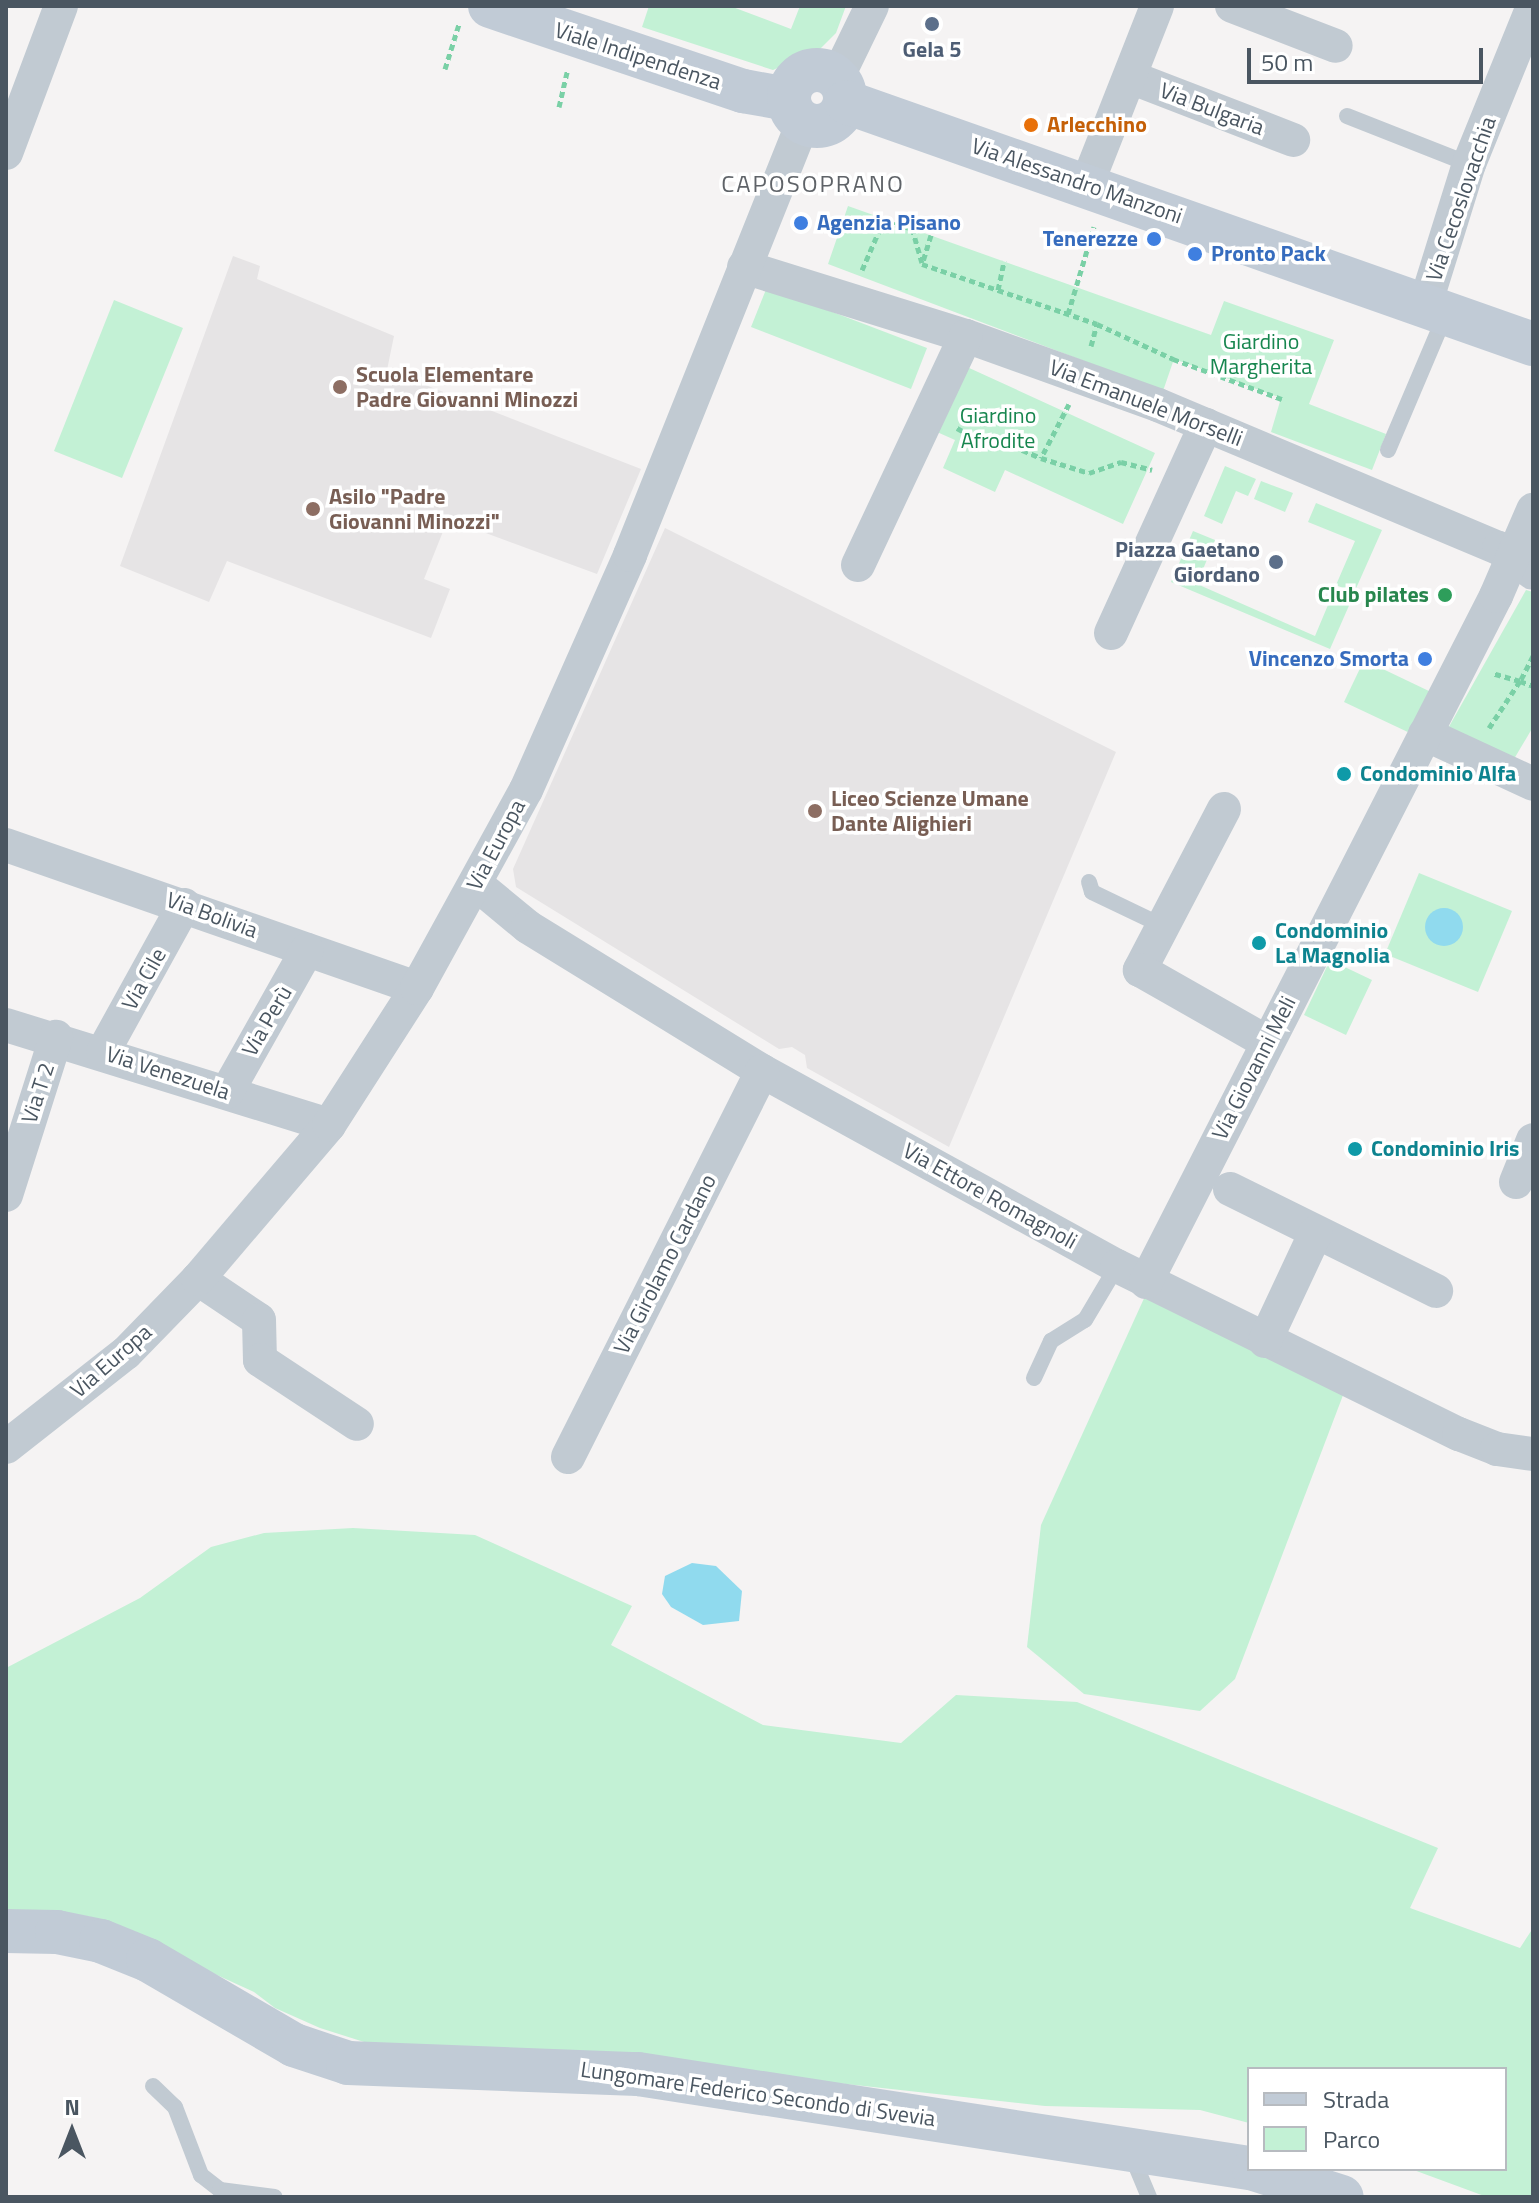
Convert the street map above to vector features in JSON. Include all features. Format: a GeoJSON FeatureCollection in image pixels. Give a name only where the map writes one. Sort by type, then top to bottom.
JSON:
{"type":"FeatureCollection","features":[{"type":"Feature","properties":{"kind":"street"},"geometry":{"type":"LineString","coordinates":[[6,153],[61,6]]}},
{"type":"Feature","properties":{"kind":"street"},"geometry":{"type":"LineString","coordinates":[[841,90],[872,6]]}},
{"type":"Feature","properties":{"kind":"street"},"geometry":{"type":"LineString","coordinates":[[1096,187],[1130,77],[1157,6]]}},
{"type":"Feature","properties":{"kind":"street"},"geometry":{"type":"LineString","coordinates":[[1232,6],[1336,46]]}},
{"type":"Feature","properties":{"kind":"street","name":"Via Cecoslovacchia"},"geometry":{"type":"LineString","coordinates":[[1436,307],[1469,164],[1533,6]]}},
{"type":"Feature","properties":{"kind":"street","name":"Viale Indipendenza"},"geometry":{"type":"LineString","coordinates":[[474,17],[743,91],[796,111]]}},
{"type":"Feature","properties":{"kind":"street","name":"Via Alessandro Manzoni"},"geometry":{"type":"LineString","coordinates":[[796,111],[800,75],[812,70],[841,90],[1096,187],[1533,344]]}},
{"type":"Feature","properties":{"kind":"street","name":"Via Bulgaria"},"geometry":{"type":"LineString","coordinates":[[1130,77],[1293,140]]}},
{"type":"Feature","properties":{"kind":"street","name":"Via Europa"},"geometry":{"type":"LineString","coordinates":[[6,1447],[126,1353],[198,1279],[329,1125],[417,988],[526,790],[630,555],[744,267],[796,111]]}},
{"type":"Feature","properties":{"kind":"street","name":"Via Emanuele Morselli"},"geometry":{"type":"LineString","coordinates":[[744,267],[966,336],[1206,425],[1499,548],[1522,566]]}},
{"type":"Feature","properties":{"kind":"street"},"geometry":{"type":"LineString","coordinates":[[858,565],[966,336]]}},
{"type":"Feature","properties":{"kind":"street"},"geometry":{"type":"LineString","coordinates":[[1111,633],[1206,425]]}},
{"type":"Feature","properties":{"kind":"street","name":"Via Giovanni Meli"},"geometry":{"type":"LineString","coordinates":[[1131,1274],[1267,1042],[1461,665],[1522,566],[1533,510]]}},
{"type":"Feature","properties":{"kind":"street"},"geometry":{"type":"LineString","coordinates":[[1425,734],[1533,784]]}},
{"type":"Feature","properties":{"kind":"street"},"geometry":{"type":"LineString","coordinates":[[1224,809],[1140,970],[1267,1042]]}},
{"type":"Feature","properties":{"kind":"street","name":"Via Bolivia"},"geometry":{"type":"LineString","coordinates":[[6,845],[417,988]]}},
{"type":"Feature","properties":{"kind":"street","name":"Via Ettore Romagnoli"},"geometry":{"type":"LineString","coordinates":[[476,884],[528,927],[762,1071],[1131,1274],[1459,1434],[1497,1449],[1533,1454]]}},
{"type":"Feature","properties":{"kind":"street","name":"Via Cile"},"geometry":{"type":"LineString","coordinates":[[103,1052],[184,905]]}},
{"type":"Feature","properties":{"kind":"street","name":"Via Perù"},"geometry":{"type":"LineString","coordinates":[[227,1092],[307,950]]}},
{"type":"Feature","properties":{"kind":"street","name":"Via Venezuela"},"geometry":{"type":"LineString","coordinates":[[6,1025],[56,1037],[329,1125]]}},
{"type":"Feature","properties":{"kind":"street","name":"Via T 2"},"geometry":{"type":"LineString","coordinates":[[6,1195],[56,1037]]}},
{"type":"Feature","properties":{"kind":"street","name":"Via Girolamo Cardano"},"geometry":{"type":"LineString","coordinates":[[568,1457],[762,1071]]}},
{"type":"Feature","properties":{"kind":"street"},"geometry":{"type":"LineString","coordinates":[[1516,1182],[1533,1140]]}},
{"type":"Feature","properties":{"kind":"street"},"geometry":{"type":"LineString","coordinates":[[1230,1189],[1436,1291]]}},
{"type":"Feature","properties":{"kind":"street"},"geometry":{"type":"LineString","coordinates":[[1265,1341],[1316,1232]]}},
{"type":"Feature","properties":{"kind":"street"},"geometry":{"type":"LineString","coordinates":[[198,1279],[259,1320],[260,1360],[357,1424]]}},
{"type":"Feature","properties":{"kind":"street","name":"Lungomare Federico Secondo di Svevia"},"geometry":{"type":"LineString","coordinates":[[6,1931],[57,1932],[101,1941],[148,1960],[294,2045],[348,2063],[638,2074],[1127,2145],[1247,2167]]}},
{"type":"Feature","properties":{"kind":"street","name":"Lungomare Federico Secondo di Svevia"},"geometry":{"type":"LineString","coordinates":[[1260,2171],[1342,2197]]}},
{"type":"Feature","properties":{"kind":"lane"},"geometry":{"type":"LineString","coordinates":[[1347,116],[1469,164]]}},
{"type":"Feature","properties":{"kind":"lane"},"geometry":{"type":"LineString","coordinates":[[1388,450],[1436,307]]}},
{"type":"Feature","properties":{"kind":"lane"},"geometry":{"type":"LineString","coordinates":[[1089,882],[1092,892],[1163,926]]}},
{"type":"Feature","properties":{"kind":"lane"},"geometry":{"type":"LineString","coordinates":[[1034,1378],[1051,1341],[1085,1320],[1131,1274]]}},
{"type":"Feature","properties":{"kind":"lane"},"geometry":{"type":"LineString","coordinates":[[153,2086],[175,2107],[201,2175],[220,2190],[275,2197]]}},
{"type":"Feature","properties":{"kind":"lane"},"geometry":{"type":"LineString","coordinates":[[1127,2145],[1149,2197]]}},
{"type":"Feature","properties":{"kind":"path"},"geometry":{"type":"LineString","coordinates":[[445,69],[474,17]]}},
{"type":"Feature","properties":{"kind":"path"},"geometry":{"type":"LineString","coordinates":[[559,107],[568,68]]}},
{"type":"Feature","properties":{"kind":"path"},"geometry":{"type":"LineString","coordinates":[[1068,314],[1096,187]]}},
{"type":"Feature","properties":{"kind":"path"},"geometry":{"type":"LineString","coordinates":[[862,272],[883,222],[912,228],[922,264]]}},
{"type":"Feature","properties":{"kind":"path"},"geometry":{"type":"LineString","coordinates":[[922,264],[931,235]]}},
{"type":"Feature","properties":{"kind":"path"},"geometry":{"type":"LineString","coordinates":[[998,290],[1004,261]]}},
{"type":"Feature","properties":{"kind":"path"},"geometry":{"type":"LineString","coordinates":[[922,264],[1068,314],[1282,399]]}},
{"type":"Feature","properties":{"kind":"path"},"geometry":{"type":"LineString","coordinates":[[938,400],[951,405],[957,428],[995,449],[1004,442],[1089,473],[1121,462],[1182,479]]}},
{"type":"Feature","properties":{"kind":"path"},"geometry":{"type":"LineString","coordinates":[[1041,458],[1066,412]]}},
{"type":"Feature","properties":{"kind":"path"},"geometry":{"type":"LineString","coordinates":[[1471,755],[1533,656]]}},
{"type":"Feature","properties":{"kind":"path"},"geometry":{"type":"LineString","coordinates":[[1461,665],[1533,686]]}},
{"type":"Feature","properties":{"kind":"shaded area"},"geometry":{"type":"Polygon","coordinates":[[[233,256],[260,266],[257,279],[394,336],[387,370],[641,469],[597,574],[448,519],[424,579],[450,589],[431,638],[227,561],[209,602],[120,566],[233,256]]]}},
{"type":"Feature","properties":{"kind":"shaded area","name":"Liceo Scienze Umane Dante Alighieri"},"geometry":{"type":"Polygon","coordinates":[[[665,528],[1116,752],[949,1147],[807,1068],[805,1055],[792,1047],[779,1049],[516,887],[513,869],[665,528]]]}},
{"type":"Feature","properties":{"kind":"green space"},"geometry":{"type":"Polygon","coordinates":[[[649,6],[730,6],[791,29],[800,6],[846,6],[836,33],[820,49],[773,70],[642,27],[649,6]]]}},
{"type":"Feature","properties":{"kind":"green space","name":"Giardino Margherita"},"geometry":{"type":"Polygon","coordinates":[[[848,206],[1211,335],[1224,301],[1334,340],[1309,404],[1386,434],[1372,470],[1271,432],[1281,398],[1174,359],[1163,391],[828,264],[848,206]]]}},
{"type":"Feature","properties":{"kind":"green space"},"geometry":{"type":"Polygon","coordinates":[[[767,287],[927,348],[911,389],[751,327],[767,287]]]}},
{"type":"Feature","properties":{"kind":"green space"},"geometry":{"type":"Polygon","coordinates":[[[114,300],[183,328],[122,478],[54,451],[114,300]]]}},
{"type":"Feature","properties":{"kind":"green space","name":"Giardino Afrodite"},"geometry":{"type":"Polygon","coordinates":[[[967,367],[1155,453],[1123,524],[1005,470],[995,492],[943,468],[955,440],[937,432],[967,367]]]}},
{"type":"Feature","properties":{"kind":"green space"},"geometry":{"type":"Polygon","coordinates":[[[1225,466],[1256,479],[1248,496],[1236,491],[1222,524],[1204,516],[1225,466]]]}},
{"type":"Feature","properties":{"kind":"green space"},"geometry":{"type":"Polygon","coordinates":[[[1261,481],[1293,493],[1285,512],[1254,499],[1261,481]]]}},
{"type":"Feature","properties":{"kind":"green space"},"geometry":{"type":"Polygon","coordinates":[[[1316,503],[1382,530],[1354,593],[1336,585],[1355,541],[1308,522],[1316,503]]]}},
{"type":"Feature","properties":{"kind":"green space"},"geometry":{"type":"Polygon","coordinates":[[[1193,531],[1215,540],[1197,584],[1315,636],[1333,593],[1351,601],[1330,649],[1171,582],[1193,531]]]}},
{"type":"Feature","properties":{"kind":"green space"},"geometry":{"type":"Polygon","coordinates":[[[1526,590],[1533,592],[1533,727],[1514,759],[1446,732],[1526,590]]]}},
{"type":"Feature","properties":{"kind":"green space"},"geometry":{"type":"Polygon","coordinates":[[[1364,660],[1431,692],[1412,734],[1344,702],[1364,660]]]}},
{"type":"Feature","properties":{"kind":"green space"},"geometry":{"type":"Polygon","coordinates":[[[1419,873],[1512,911],[1478,992],[1385,954],[1419,873]]]}},
{"type":"Feature","properties":{"kind":"green space"},"geometry":{"type":"Polygon","coordinates":[[[1330,960],[1372,980],[1346,1035],[1304,1015],[1330,960]]]}},
{"type":"Feature","properties":{"kind":"green space"},"geometry":{"type":"Polygon","coordinates":[[[1146,1294],[1345,1390],[1235,1679],[1200,1711],[1084,1694],[1027,1647],[1041,1525],[1146,1294]]]}},
{"type":"Feature","properties":{"kind":"green space"},"geometry":{"type":"Polygon","coordinates":[[[353,1528],[475,1535],[632,1606],[611,1645],[763,1725],[901,1743],[956,1695],[1077,1702],[1438,1848],[1410,1908],[1520,1948],[1533,1928],[1533,2197],[1487,2197],[1416,2171],[1507,2171],[1507,2067],[1247,2067],[1247,2122],[1200,2110],[1045,2106],[747,2073],[383,2048],[320,2028],[275,2008],[254,1992],[88,1916],[6,1914],[6,1668],[140,1598],[211,1547],[264,1533],[353,1528]]]}},
{"type":"Feature","properties":{"kind":"water"},"geometry":{"type":"Polygon","coordinates":[[[1444,908],[1458,913],[1463,927],[1458,941],[1444,946],[1430,941],[1425,927],[1430,913],[1444,908]]]}},
{"type":"Feature","properties":{"kind":"water"},"geometry":{"type":"Polygon","coordinates":[[[692,1563],[716,1566],[742,1591],[739,1621],[703,1625],[671,1607],[662,1594],[665,1576],[692,1563]]]}},
{"type":"Feature","properties":{"kind":"place","name":"Gela 5"},"geometry":{"type":"Point","coordinates":[932,24]}},
{"type":"Feature","properties":{"kind":"place","name":"Arlecchino"},"geometry":{"type":"Point","coordinates":[1031,125]}},
{"type":"Feature","properties":{"kind":"place","name":"Agenzia Pisano"},"geometry":{"type":"Point","coordinates":[801,223]}},
{"type":"Feature","properties":{"kind":"place","name":"Tenerezze"},"geometry":{"type":"Point","coordinates":[1154,239]}},
{"type":"Feature","properties":{"kind":"place","name":"Pronto Pack"},"geometry":{"type":"Point","coordinates":[1195,254]}},
{"type":"Feature","properties":{"kind":"place","name":"Scuola Elementare Padre Giovanni Minozzi"},"geometry":{"type":"Point","coordinates":[340,387]}},
{"type":"Feature","properties":{"kind":"place","name":"Asilo \"Padre Giovanni Minozzi\""},"geometry":{"type":"Point","coordinates":[313,509]}},
{"type":"Feature","properties":{"kind":"place","name":"Piazza Gaetano Giordano"},"geometry":{"type":"Point","coordinates":[1276,562]}},
{"type":"Feature","properties":{"kind":"place","name":"Club pilates"},"geometry":{"type":"Point","coordinates":[1445,595]}},
{"type":"Feature","properties":{"kind":"place","name":"Vincenzo Smorta"},"geometry":{"type":"Point","coordinates":[1425,659]}},
{"type":"Feature","properties":{"kind":"place","name":"Condominio Alfa"},"geometry":{"type":"Point","coordinates":[1344,774]}},
{"type":"Feature","properties":{"kind":"place","name":"Liceo Scienze Umane Dante Alighieri"},"geometry":{"type":"Point","coordinates":[815,811]}},
{"type":"Feature","properties":{"kind":"place","name":"Condominio La Magnolia"},"geometry":{"type":"Point","coordinates":[1259,943]}},
{"type":"Feature","properties":{"kind":"place","name":"Condominio Iris"},"geometry":{"type":"Point","coordinates":[1355,1149]}},
{"type":"Feature","properties":{"kind":"district","name":"CAPOSOPRANO"},"geometry":{"type":"Point","coordinates":[813,184]}}]}
